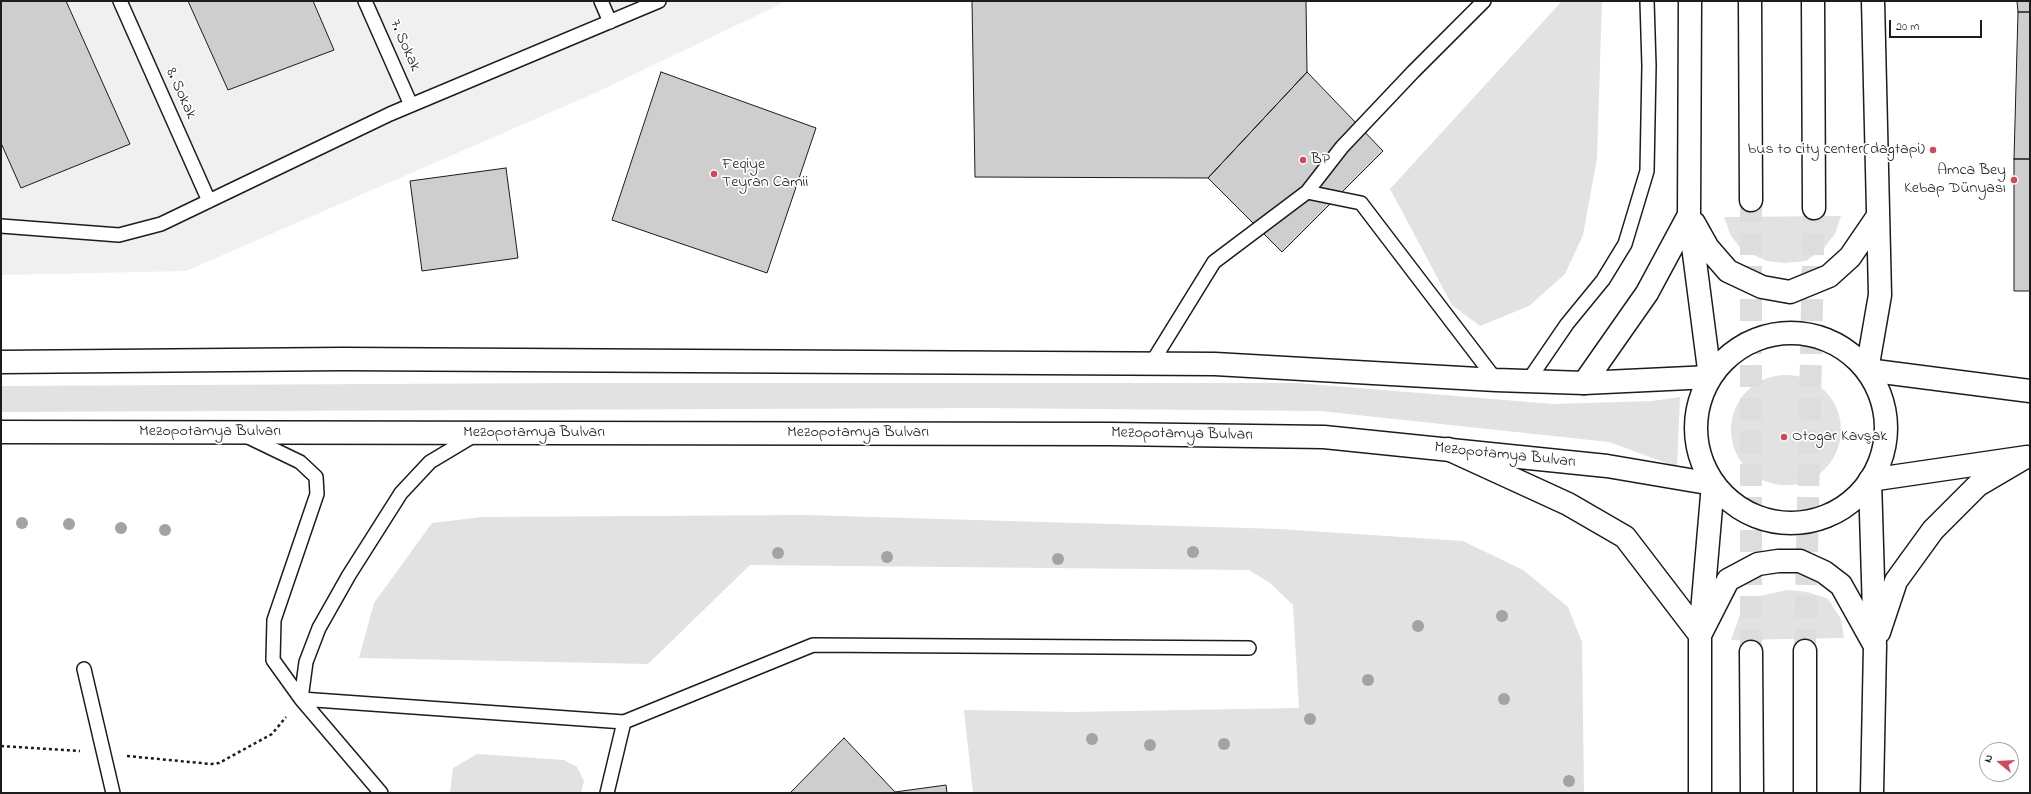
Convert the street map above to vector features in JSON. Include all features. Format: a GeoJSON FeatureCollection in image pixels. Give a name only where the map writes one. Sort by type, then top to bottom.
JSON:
{"type":"FeatureCollection","features":[{"type":"Feature","properties":{"kind":"main road"},"geometry":{"type":"LineString","coordinates":[[1690,1],[1689,215],[1710,377]]}},
{"type":"Feature","properties":{"kind":"main road"},"geometry":{"type":"LineString","coordinates":[[1750,1],[1751,200]]}},
{"type":"Feature","properties":{"kind":"main road"},"geometry":{"type":"LineString","coordinates":[[1813,1],[1814,208]]}},
{"type":"Feature","properties":{"kind":"main road"},"geometry":{"type":"LineString","coordinates":[[1867,370],[1880,295],[1873,1]]}},
{"type":"Feature","properties":{"kind":"main road"},"geometry":{"type":"LineString","coordinates":[[1584,383],[1647,293],[1689,215]]}},
{"type":"Feature","properties":{"kind":"main road"},"geometry":{"type":"LineString","coordinates":[[1689,215],[1708,248],[1728,271],[1762,287],[1790,292],[1829,276],[1850,257],[1878,216]]}},
{"type":"Feature","properties":{"kind":"main road"},"geometry":{"type":"LineString","coordinates":[[1786,332],[1817,336],[1844,348],[1867,370],[1880,395],[1886,424],[1883,453],[1870,480],[1850,503],[1823,518],[1793,523],[1762,520],[1735,506],[1713,484],[1700,458],[1695,431],[1699,403],[1710,377],[1730,354],[1756,338],[1786,332]]}},
{"type":"Feature","properties":{"kind":"main road"},"geometry":{"type":"LineString","coordinates":[[1,362],[359,359],[1214,364],[1496,380],[1584,383],[1710,377]]}},
{"type":"Feature","properties":{"kind":"main road"},"geometry":{"type":"LineString","coordinates":[[1867,370],[2030,391]]}},
{"type":"Feature","properties":{"kind":"main road","name":"Mezopotamya Bulvarı"},"geometry":{"type":"LineString","coordinates":[[1,432],[1111,434],[1324,437],[1607,466],[1713,484]]}},
{"type":"Feature","properties":{"kind":"main road"},"geometry":{"type":"LineString","coordinates":[[1448,449],[1568,504],[1625,536],[1700,635]]}},
{"type":"Feature","properties":{"kind":"main road"},"geometry":{"type":"LineString","coordinates":[[1870,480],[2027,457]]}},
{"type":"Feature","properties":{"kind":"main road"},"geometry":{"type":"LineString","coordinates":[[1875,646],[1896,581],[1933,530],[1978,485],[2027,457]]}},
{"type":"Feature","properties":{"kind":"main road"},"geometry":{"type":"LineString","coordinates":[[1870,480],[1875,646],[1872,793]]}},
{"type":"Feature","properties":{"kind":"main road"},"geometry":{"type":"LineString","coordinates":[[1700,793],[1700,635],[1713,484]]}},
{"type":"Feature","properties":{"kind":"main road"},"geometry":{"type":"LineString","coordinates":[[1700,635],[1728,580],[1758,564],[1778,561],[1800,561],[1824,572],[1841,585],[1875,646]]}},
{"type":"Feature","properties":{"kind":"main road"},"geometry":{"type":"LineString","coordinates":[[1805,651],[1805,793]]}},
{"type":"Feature","properties":{"kind":"main road"},"geometry":{"type":"LineString","coordinates":[[1751,652],[1752,793]]}},
{"type":"Feature","properties":{"kind":"lane","name":"8. Sokak"},"geometry":{"type":"LineString","coordinates":[[120,1],[209,201]]}},
{"type":"Feature","properties":{"kind":"lane","name":"7. Sokak"},"geometry":{"type":"LineString","coordinates":[[365,1],[411,105]]}},
{"type":"Feature","properties":{"kind":"lane"},"geometry":{"type":"LineString","coordinates":[[601,1],[610,22]]}},
{"type":"Feature","properties":{"kind":"lane"},"geometry":{"type":"LineString","coordinates":[[1,226],[119,235],[161,224],[411,105],[659,1]]}},
{"type":"Feature","properties":{"kind":"lane"},"geometry":{"type":"LineString","coordinates":[[1151,364],[1214,262],[1306,192],[1342,147],[1413,72],[1484,1]]}},
{"type":"Feature","properties":{"kind":"lane"},"geometry":{"type":"LineString","coordinates":[[1528,381],[1567,324],[1603,280],[1625,244],[1647,171],[1649,66],[1647,1]]}},
{"type":"Feature","properties":{"kind":"lane"},"geometry":{"type":"LineString","coordinates":[[1306,192],[1362,203],[1496,380]]}},
{"type":"Feature","properties":{"kind":"lane"},"geometry":{"type":"LineString","coordinates":[[239,432],[300,462],[316,477],[317,494],[274,620],[273,660],[301,699],[381,793]]}},
{"type":"Feature","properties":{"kind":"lane"},"geometry":{"type":"LineString","coordinates":[[301,699],[306,662],[319,628],[349,575],[401,493],[430,462],[479,433]]}},
{"type":"Feature","properties":{"kind":"lane"},"geometry":{"type":"LineString","coordinates":[[301,699],[624,722],[813,645],[1249,648]]}},
{"type":"Feature","properties":{"kind":"lane"},"geometry":{"type":"LineString","coordinates":[[84,669],[113,793]]}},
{"type":"Feature","properties":{"kind":"lane"},"geometry":{"type":"LineString","coordinates":[[607,793],[624,722]]}},
{"type":"Feature","properties":{"kind":"path"},"geometry":{"type":"LineString","coordinates":[[219,763],[272,734]]}},
{"type":"Feature","properties":{"kind":"shaded area"},"geometry":{"type":"Polygon","coordinates":[[[1,1],[787,1],[595,93],[186,271],[1,275],[1,1]]]}},
{"type":"Feature","properties":{"kind":"shaded area"},"geometry":{"type":"Polygon","coordinates":[[[1562,1],[1602,1],[1597,158],[1583,235],[1565,274],[1529,306],[1480,326],[1452,305],[1390,189],[1562,1]]]}},
{"type":"Feature","properties":{"kind":"shaded area"},"geometry":{"type":"Polygon","coordinates":[[[1841,216],[1835,234],[1824,248],[1806,261],[1785,263],[1767,261],[1742,250],[1731,236],[1724,217],[1841,216]]]}},
{"type":"Feature","properties":{"kind":"shaded area"},"geometry":{"type":"Polygon","coordinates":[[[1786,375],[1807,379],[1825,391],[1837,409],[1841,430],[1837,451],[1825,469],[1807,481],[1786,485],[1765,481],[1747,469],[1735,451],[1731,430],[1735,409],[1747,391],[1765,379],[1786,375]]]}},
{"type":"Feature","properties":{"kind":"shaded area"},"geometry":{"type":"Polygon","coordinates":[[[566,383],[1297,383],[1554,404],[1652,401],[1680,397],[1677,467],[1609,442],[1320,411],[982,408],[1,412],[1,386],[566,383]]]}},
{"type":"Feature","properties":{"kind":"shaded area"},"geometry":{"type":"Polygon","coordinates":[[[805,515],[1280,529],[1463,541],[1523,570],[1568,607],[1582,642],[1584,793],[973,793],[964,710],[1071,712],[1299,708],[1293,605],[1270,583],[1249,570],[750,565],[648,664],[359,658],[374,603],[432,523],[482,517],[805,515]]]}},
{"type":"Feature","properties":{"kind":"shaded area"},"geometry":{"type":"Polygon","coordinates":[[[1788,590],[1808,592],[1828,599],[1841,619],[1844,638],[1731,640],[1742,609],[1763,595],[1788,590]]]}},
{"type":"Feature","properties":{"kind":"shaded area"},"geometry":{"type":"Polygon","coordinates":[[[477,754],[564,760],[577,767],[584,781],[581,793],[450,793],[453,768],[477,754]]]}},
{"type":"Feature","properties":{"kind":"building"},"geometry":{"type":"Polygon","coordinates":[[[1,1],[66,1],[130,144],[21,188],[1,143],[1,1]]]}},
{"type":"Feature","properties":{"kind":"building"},"geometry":{"type":"Polygon","coordinates":[[[188,1],[313,1],[334,50],[228,90],[188,1]]]}},
{"type":"Feature","properties":{"kind":"building"},"geometry":{"type":"Polygon","coordinates":[[[972,1],[1306,1],[1307,72],[1208,178],[975,177],[972,1]]]}},
{"type":"Feature","properties":{"kind":"building"},"geometry":{"type":"Polygon","coordinates":[[[2017,1],[2030,1],[2030,12],[2018,12],[2017,1]]]}},
{"type":"Feature","properties":{"kind":"building"},"geometry":{"type":"Polygon","coordinates":[[[2018,12],[2030,12],[2030,159],[2014,159],[2018,12]]]}},
{"type":"Feature","properties":{"kind":"building","name":"Feqiye Teyran Camii"},"geometry":{"type":"Polygon","coordinates":[[[661,72],[816,128],[767,273],[612,220],[661,72]]]}},
{"type":"Feature","properties":{"kind":"building"},"geometry":{"type":"Polygon","coordinates":[[[1307,72],[1383,151],[1282,252],[1208,178],[1307,72]]]}},
{"type":"Feature","properties":{"kind":"building"},"geometry":{"type":"Polygon","coordinates":[[[2014,159],[2030,159],[2030,291],[2014,291],[2014,159]]]}},
{"type":"Feature","properties":{"kind":"building"},"geometry":{"type":"Polygon","coordinates":[[[506,168],[518,258],[422,271],[410,181],[506,168]]]}},
{"type":"Feature","properties":{"kind":"building"},"geometry":{"type":"Polygon","coordinates":[[[844,738],[895,792],[946,785],[947,793],[790,793],[844,738]]]}},
{"type":"Feature","properties":{"kind":"tunnel"},"geometry":{"type":"LineString","coordinates":[[1751,200],[1751,652]]}},
{"type":"Feature","properties":{"kind":"tunnel"},"geometry":{"type":"LineString","coordinates":[[1805,651],[1814,208]]}},
{"type":"Feature","properties":{"kind":"place","name":"bus to city center(dagtapi)"},"geometry":{"type":"Point","coordinates":[1933,150]}},
{"type":"Feature","properties":{"kind":"place","name":"BP"},"geometry":{"type":"Point","coordinates":[1303,160]}},
{"type":"Feature","properties":{"kind":"place","name":"Feqiye Teyran Camii"},"geometry":{"type":"Point","coordinates":[714,174]}},
{"type":"Feature","properties":{"kind":"place","name":"Amca Bey Kebap Dünyası"},"geometry":{"type":"Point","coordinates":[2014,180]}},
{"type":"Feature","properties":{"kind":"place","name":"Otogar Kavşak"},"geometry":{"type":"Point","coordinates":[1784,437]}}]}
